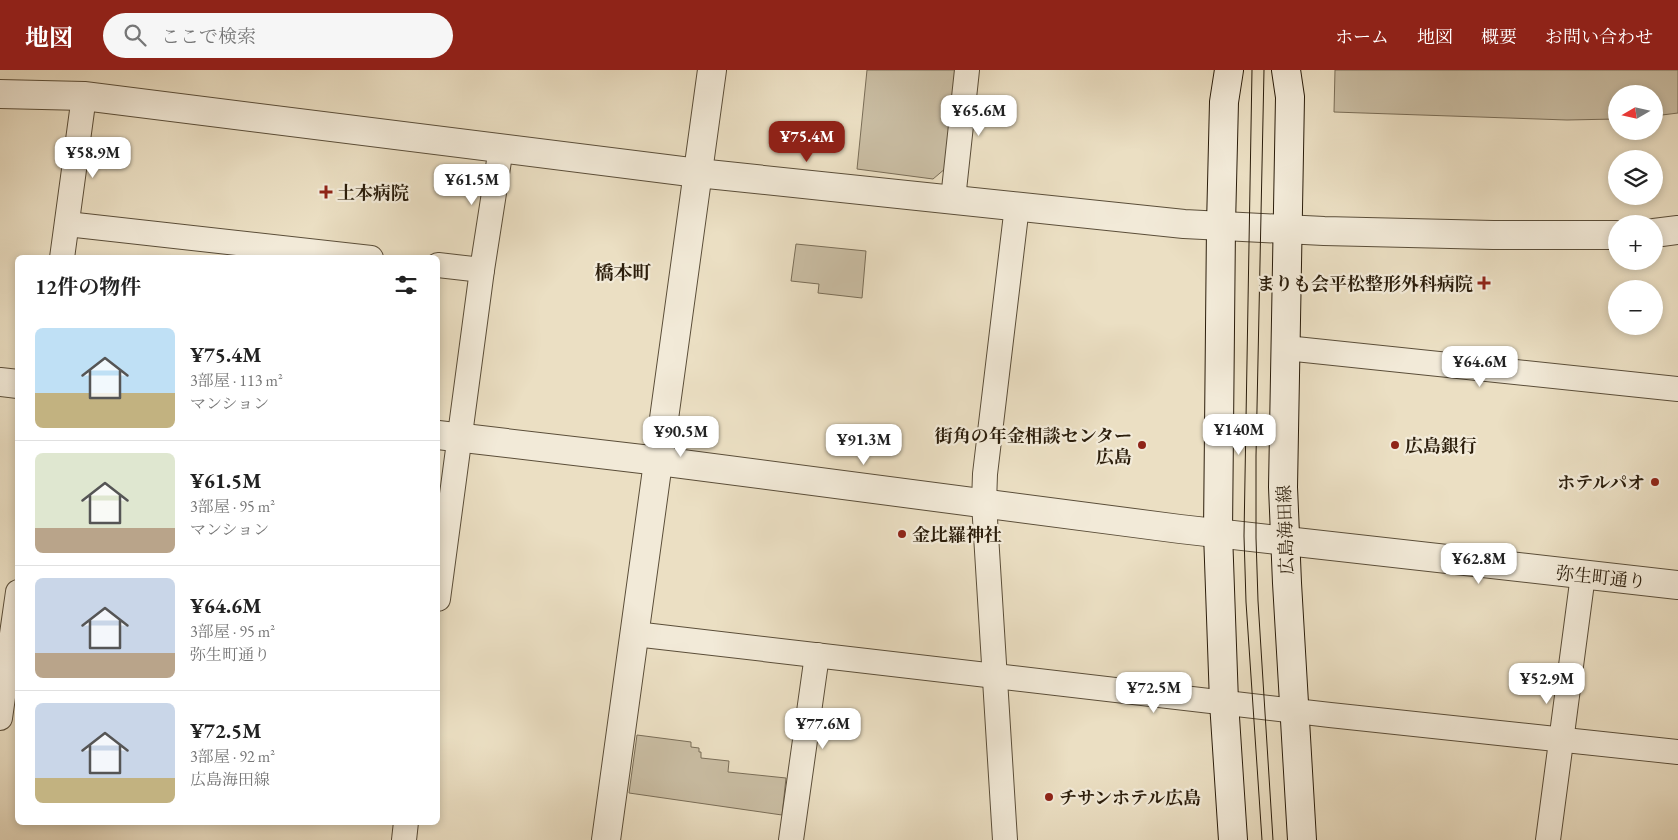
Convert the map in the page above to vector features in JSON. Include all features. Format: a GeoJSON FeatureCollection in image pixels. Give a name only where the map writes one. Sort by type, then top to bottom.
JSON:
{"type":"FeatureCollection","features":[{"type":"Feature","properties":{"kind":"street"},"geometry":{"type":"LineString","coordinates":[[606,840],[712,70]]}},
{"type":"Feature","properties":{"kind":"street"},"geometry":{"type":"LineString","coordinates":[[952,199],[967,70]]}},
{"type":"Feature","properties":{"kind":"street"},"geometry":{"type":"LineString","coordinates":[[1229,70],[1224,102],[1221,225],[1218,534],[1224,702],[1233,840]]}},
{"type":"Feature","properties":{"kind":"street","name":"広島海田線"},"geometry":{"type":"LineString","coordinates":[[1286,70],[1290,97],[1283,487],[1302,840]]}},
{"type":"Feature","properties":{"kind":"street"},"geometry":{"type":"LineString","coordinates":[[0,94],[84,96],[698,173],[1184,224],[1324,231],[1493,235],[1608,235]]}},
{"type":"Feature","properties":{"kind":"street"},"geometry":{"type":"LineString","coordinates":[[62,255],[84,96]]}},
{"type":"Feature","properties":{"kind":"street"},"geometry":{"type":"LineString","coordinates":[[440,569],[449,436],[482,270],[501,148]]}},
{"type":"Feature","properties":{"kind":"street"},"geometry":{"type":"LineString","coordinates":[[1005,840],[984,504],[985,474],[1018,206]]}},
{"type":"Feature","properties":{"kind":"street"},"geometry":{"type":"LineString","coordinates":[[67,224],[344,255]]}},
{"type":"Feature","properties":{"kind":"street"},"geometry":{"type":"LineString","coordinates":[[1663,232],[1678,230]]}},
{"type":"Feature","properties":{"kind":"street"},"geometry":{"type":"LineString","coordinates":[[440,265],[482,270]]}},
{"type":"Feature","properties":{"kind":"street"},"geometry":{"type":"LineString","coordinates":[[1286,348],[1678,389]]}},
{"type":"Feature","properties":{"kind":"street"},"geometry":{"type":"LineString","coordinates":[[0,382],[15,384]]}},
{"type":"Feature","properties":{"kind":"street","name":"弥生町通り"},"geometry":{"type":"LineString","coordinates":[[449,436],[658,461],[1218,534],[1678,585]]}},
{"type":"Feature","properties":{"kind":"street"},"geometry":{"type":"LineString","coordinates":[[1548,840],[1582,575]]}},
{"type":"Feature","properties":{"kind":"street"},"geometry":{"type":"LineString","coordinates":[[0,718],[4,667],[15,608]]}},
{"type":"Feature","properties":{"kind":"street"},"geometry":{"type":"LineString","coordinates":[[635,634],[1678,752]]}},
{"type":"Feature","properties":{"kind":"street"},"geometry":{"type":"LineString","coordinates":[[792,840],[817,655]]}},
{"type":"Feature","properties":{"kind":"street"},"geometry":{"type":"LineString","coordinates":[[404,840],[406,825]]}},
{"type":"Feature","properties":{"kind":"shaded area"},"geometry":{"type":"Polygon","coordinates":[[[867,70],[957,70],[946,168],[933,179],[857,169],[867,70]]]}},
{"type":"Feature","properties":{"kind":"shaded area"},"geometry":{"type":"Polygon","coordinates":[[[1335,70],[1678,70],[1678,113],[1663,115],[1663,85],[1608,85],[1608,119],[1567,120],[1334,112],[1335,70]]]}},
{"type":"Feature","properties":{"kind":"shaded area"},"geometry":{"type":"Polygon","coordinates":[[[796,244],[866,251],[862,298],[818,293],[819,284],[791,281],[796,244]]]}},
{"type":"Feature","properties":{"kind":"shaded area"},"geometry":{"type":"Polygon","coordinates":[[[637,735],[691,742],[691,747],[699,748],[701,758],[729,761],[728,772],[786,778],[782,815],[629,793],[637,735]]]}},
{"type":"Feature","properties":{"kind":"tram line"},"geometry":{"type":"LineString","coordinates":[[1252,70],[1244,536],[1246,602],[1262,840]]}},
{"type":"Feature","properties":{"kind":"tram line"},"geometry":{"type":"LineString","coordinates":[[1264,70],[1256,538],[1258,601],[1273,840]]}},
{"type":"Feature","properties":{"kind":"place","name":"土本病院"},"geometry":{"type":"Point","coordinates":[326,192]}},
{"type":"Feature","properties":{"kind":"place","name":"まりも会平松整形外科病院"},"geometry":{"type":"Point","coordinates":[1484,283]}},
{"type":"Feature","properties":{"kind":"place","name":"街角の年金相談センター 広島"},"geometry":{"type":"Point","coordinates":[1142,445]}},
{"type":"Feature","properties":{"kind":"place","name":"広島銀行"},"geometry":{"type":"Point","coordinates":[1395,445]}},
{"type":"Feature","properties":{"kind":"place","name":"ホテルパオ"},"geometry":{"type":"Point","coordinates":[1655,482]}},
{"type":"Feature","properties":{"kind":"place","name":"金比羅神社"},"geometry":{"type":"Point","coordinates":[902,534]}},
{"type":"Feature","properties":{"kind":"place","name":"チサンホテル広島"},"geometry":{"type":"Point","coordinates":[1049,797]}},
{"type":"Feature","properties":{"kind":"district","name":"橋本町"},"geometry":{"type":"Point","coordinates":[623,272]}}]}
